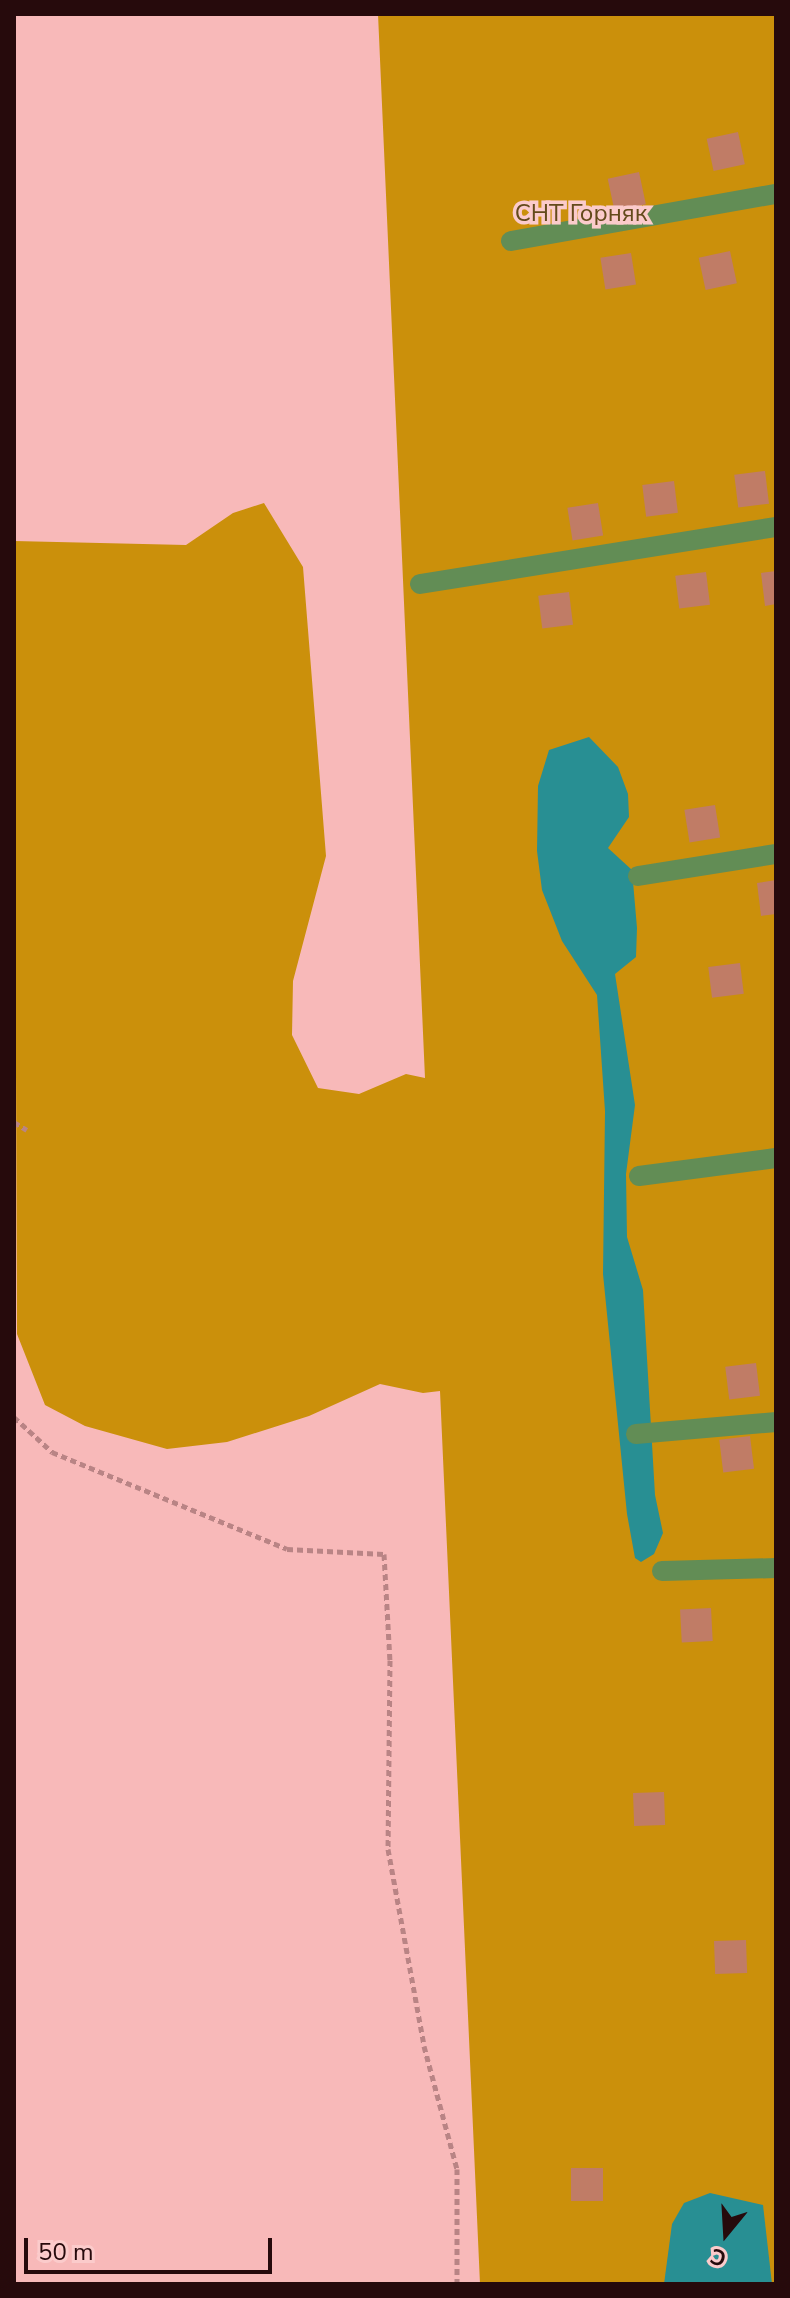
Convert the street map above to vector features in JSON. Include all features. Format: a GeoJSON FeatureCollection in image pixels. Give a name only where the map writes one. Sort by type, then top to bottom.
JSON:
{"type":"FeatureCollection","features":[{"type":"Feature","properties":{"kind":"lane"},"geometry":{"type":"LineString","coordinates":[[511,241],[776,194]]}},
{"type":"Feature","properties":{"kind":"lane"},"geometry":{"type":"LineString","coordinates":[[420,584],[776,527]]}},
{"type":"Feature","properties":{"kind":"lane"},"geometry":{"type":"LineString","coordinates":[[638,876],[776,854]]}},
{"type":"Feature","properties":{"kind":"lane"},"geometry":{"type":"LineString","coordinates":[[639,1176],[776,1158]]}},
{"type":"Feature","properties":{"kind":"lane"},"geometry":{"type":"LineString","coordinates":[[636,1434],[776,1422]]}},
{"type":"Feature","properties":{"kind":"lane"},"geometry":{"type":"LineString","coordinates":[[662,1571],[776,1568]]}},
{"type":"Feature","properties":{"kind":"path"},"geometry":{"type":"LineString","coordinates":[[14,1122],[27,1130]]}},
{"type":"Feature","properties":{"kind":"path"},"geometry":{"type":"LineString","coordinates":[[14,1417],[52,1452],[287,1549],[384,1554],[390,1660],[388,1849],[424,2046],[457,2169],[457,2284]]}},
{"type":"Feature","properties":{"kind":"green space","name":"СНТ Горняк"},"geometry":{"type":"Polygon","coordinates":[[[378,14],[776,14],[776,2284],[480,2284],[440,1391],[423,1393],[380,1384],[309,1416],[227,1442],[167,1449],[85,1426],[45,1405],[17,1334],[14,541],[186,545],[233,513],[264,503],[303,567],[326,856],[293,981],[292,1035],[318,1088],[359,1094],[406,1074],[425,1078],[378,14]]]}},
{"type":"Feature","properties":{"kind":"water"},"geometry":{"type":"Polygon","coordinates":[[[589,737],[618,767],[628,794],[629,817],[608,848],[632,870],[637,928],[636,957],[615,974],[635,1105],[626,1174],[627,1237],[643,1290],[655,1495],[663,1533],[654,1554],[641,1562],[635,1558],[627,1514],[603,1274],[605,1111],[597,995],[562,941],[542,890],[537,851],[538,786],[549,750],[589,737]]]}},
{"type":"Feature","properties":{"kind":"water"},"geometry":{"type":"Polygon","coordinates":[[[710,2193],[763,2205],[772,2284],[664,2284],[672,2224],[684,2203],[710,2193]]]}},
{"type":"Feature","properties":{"kind":"building"},"geometry":{"type":"Polygon","coordinates":[[[738,132],[745,164],[714,171],[707,139],[738,132]]]}},
{"type":"Feature","properties":{"kind":"building"},"geometry":{"type":"Polygon","coordinates":[[[639,172],[646,204],[615,211],[608,179],[639,172]]]}},
{"type":"Feature","properties":{"kind":"building"},"geometry":{"type":"Polygon","coordinates":[[[730,251],[737,283],[706,290],[699,258],[730,251]]]}},
{"type":"Feature","properties":{"kind":"building"},"geometry":{"type":"Polygon","coordinates":[[[631,253],[636,285],[605,289],[600,258],[631,253]]]}},
{"type":"Feature","properties":{"kind":"building"},"geometry":{"type":"Polygon","coordinates":[[[765,471],[769,504],[738,508],[734,475],[765,471]]]}},
{"type":"Feature","properties":{"kind":"building"},"geometry":{"type":"Polygon","coordinates":[[[674,481],[678,513],[646,517],[642,485],[674,481]]]}},
{"type":"Feature","properties":{"kind":"building"},"geometry":{"type":"Polygon","coordinates":[[[598,503],[603,536],[573,540],[567,508],[598,503]]]}},
{"type":"Feature","properties":{"kind":"building"},"geometry":{"type":"Polygon","coordinates":[[[776,571],[776,604],[765,606],[761,573],[776,571]]]}},
{"type":"Feature","properties":{"kind":"building"},"geometry":{"type":"Polygon","coordinates":[[[706,572],[710,605],[679,609],[675,576],[706,572]]]}},
{"type":"Feature","properties":{"kind":"building"},"geometry":{"type":"Polygon","coordinates":[[[569,592],[573,625],[542,629],[538,596],[569,592]]]}},
{"type":"Feature","properties":{"kind":"building"},"geometry":{"type":"Polygon","coordinates":[[[715,805],[720,838],[690,842],[684,810],[715,805]]]}},
{"type":"Feature","properties":{"kind":"building"},"geometry":{"type":"Polygon","coordinates":[[[776,880],[776,914],[761,916],[757,883],[776,880]]]}},
{"type":"Feature","properties":{"kind":"building"},"geometry":{"type":"Polygon","coordinates":[[[740,963],[744,994],[712,998],[708,967],[740,963]]]}},
{"type":"Feature","properties":{"kind":"building"},"geometry":{"type":"Polygon","coordinates":[[[756,1363],[760,1396],[729,1400],[725,1367],[756,1363]]]}},
{"type":"Feature","properties":{"kind":"building"},"geometry":{"type":"Polygon","coordinates":[[[750,1436],[754,1469],[723,1473],[719,1440],[750,1436]]]}},
{"type":"Feature","properties":{"kind":"building"},"geometry":{"type":"Polygon","coordinates":[[[711,1608],[713,1641],[682,1643],[680,1610],[711,1608]]]}},
{"type":"Feature","properties":{"kind":"building"},"geometry":{"type":"Polygon","coordinates":[[[664,1792],[665,1825],[634,1826],[633,1793],[664,1792]]]}},
{"type":"Feature","properties":{"kind":"building"},"geometry":{"type":"Polygon","coordinates":[[[746,1940],[747,1973],[715,1974],[714,1941],[746,1940]]]}},
{"type":"Feature","properties":{"kind":"building"},"geometry":{"type":"Polygon","coordinates":[[[571,2168],[603,2168],[603,2201],[571,2201],[571,2168]]]}}]}
